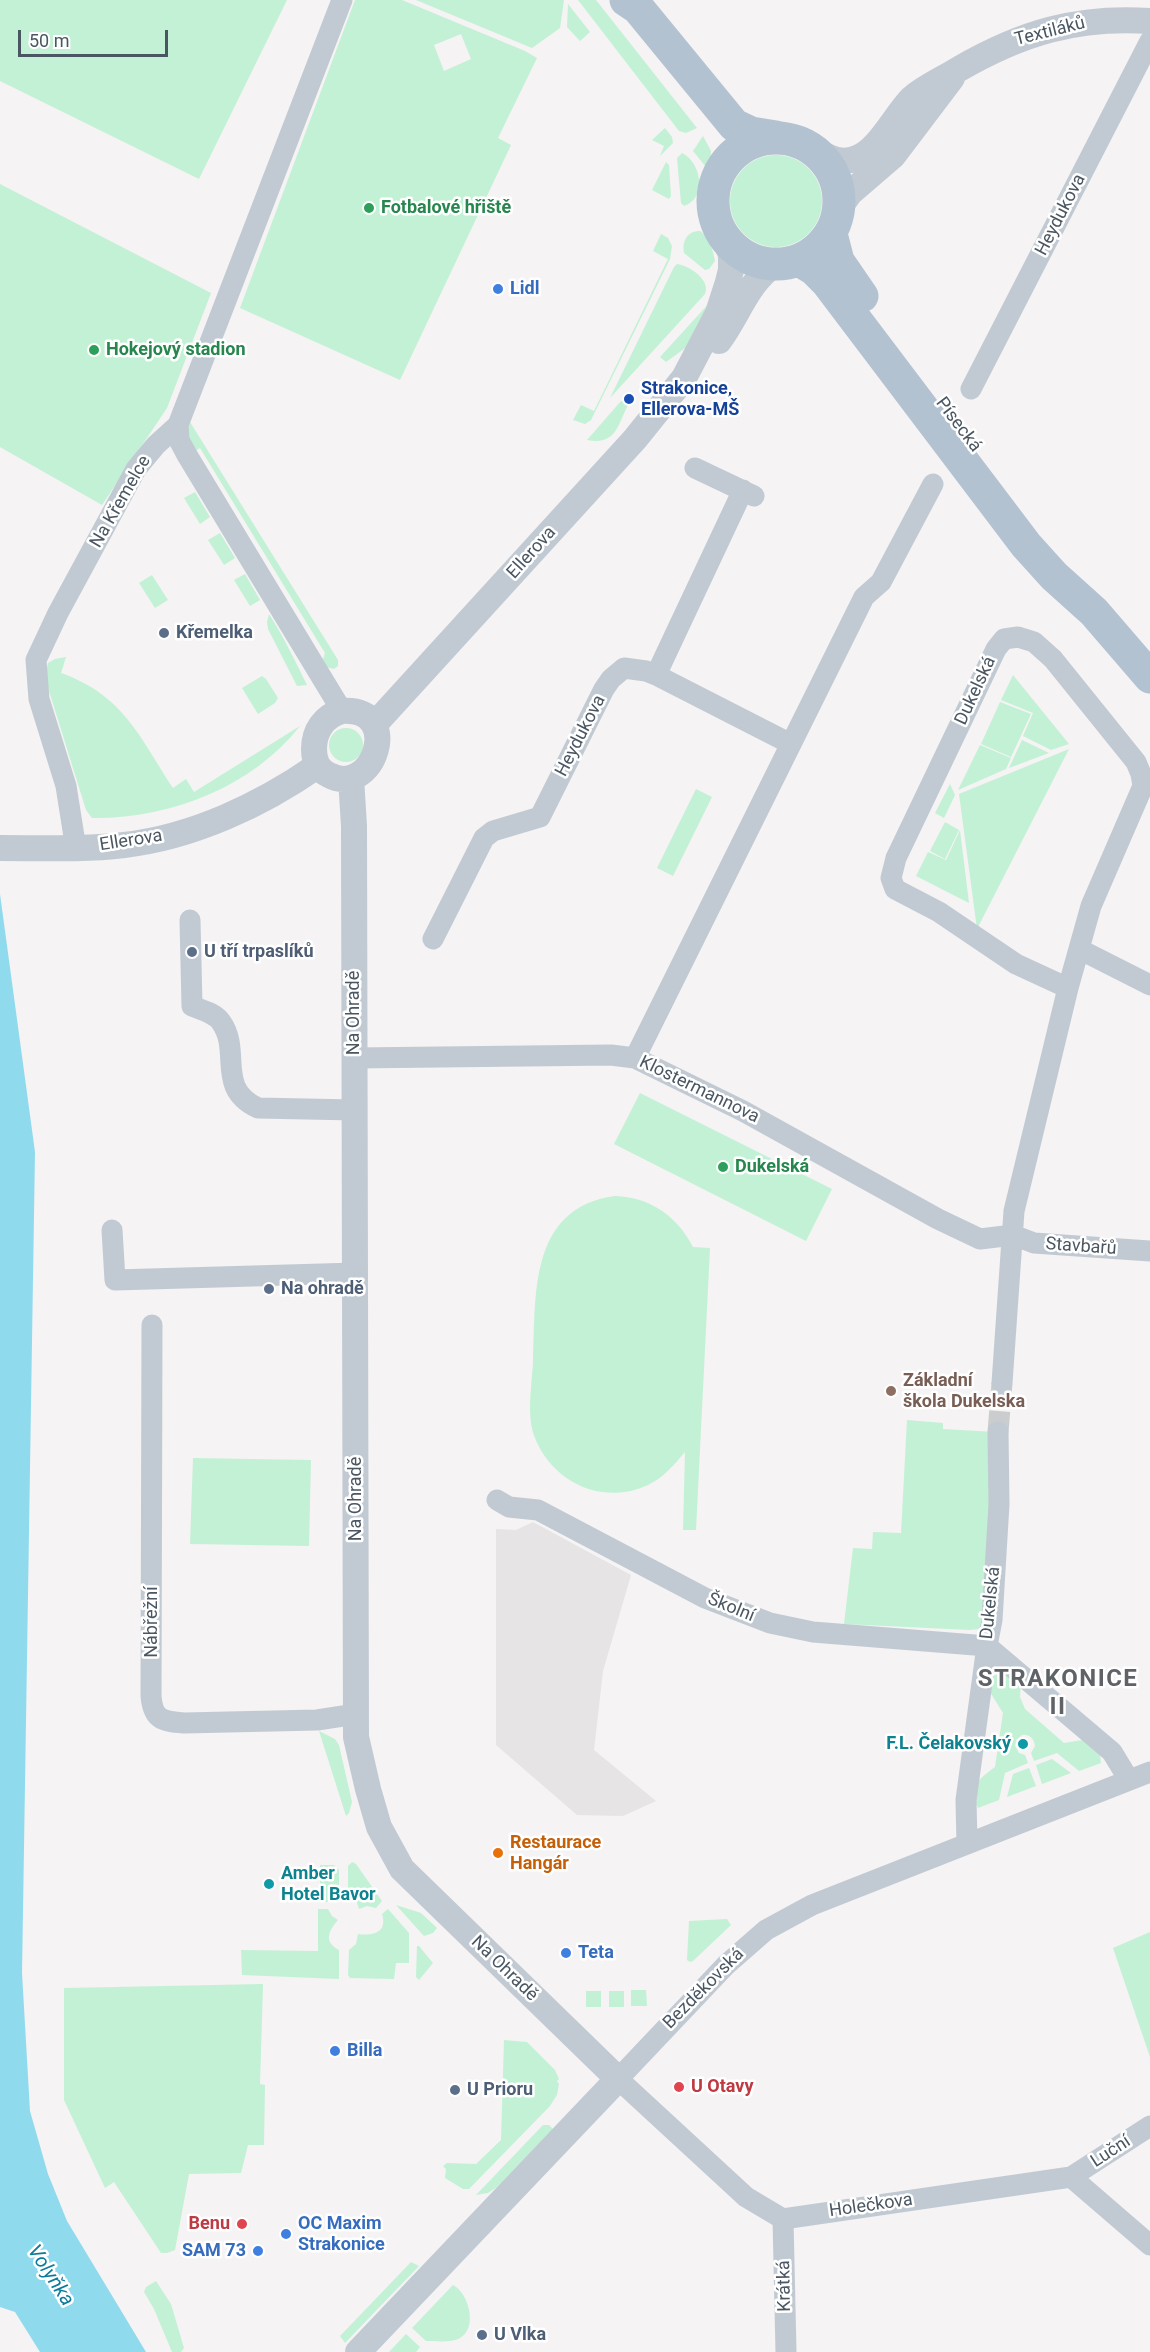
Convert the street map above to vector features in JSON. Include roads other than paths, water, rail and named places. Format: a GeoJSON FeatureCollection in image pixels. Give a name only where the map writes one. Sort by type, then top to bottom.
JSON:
{"type":"FeatureCollection","features":[{"type":"Feature","properties":{"kind":"main road"},"geometry":{"type":"LineString","coordinates":[[620,0],[627,16],[716,138],[720,154],[713,206],[716,222],[724,236],[746,257],[760,262],[787,262],[817,250],[835,220],[840,192],[836,177],[828,164],[818,152],[794,139],[750,133],[734,125],[638,8],[626,0]]}},
{"type":"Feature","properties":{"kind":"main road"},"geometry":{"type":"LineString","coordinates":[[719,172],[742,146],[759,139],[776,137]]}},
{"type":"Feature","properties":{"kind":"main road","name":"Písecká"},"geometry":{"type":"LineString","coordinates":[[835,220],[834,253],[842,270],[1047,541],[1094,612]]}},
{"type":"Feature","properties":{"kind":"main road","name":"Písecká"},"geometry":{"type":"LineString","coordinates":[[787,262],[814,269],[826,282],[1026,545],[1054,576],[1094,612],[1150,677]]}},
{"type":"Feature","properties":{"kind":"street","name":"Na Křemelce"},"geometry":{"type":"LineString","coordinates":[[76,849],[66,786],[39,699],[36,660],[58,613],[136,469],[156,445],[178,425],[342,0]]}},
{"type":"Feature","properties":{"kind":"street","name":"Textiláků"},"geometry":{"type":"LineString","coordinates":[[818,152],[840,161],[862,156],[913,98],[942,78],[1004,45],[1053,28],[1102,21],[1150,21]]}},
{"type":"Feature","properties":{"kind":"street","name":"Heydukova"},"geometry":{"type":"LineString","coordinates":[[971,389],[1150,41]]}},
{"type":"Feature","properties":{"kind":"street"},"geometry":{"type":"LineString","coordinates":[[835,220],[850,193],[893,156],[958,70]]}},
{"type":"Feature","properties":{"kind":"street","name":"Ellerova"},"geometry":{"type":"LineString","coordinates":[[684,378],[718,313],[728,282],[731,255],[724,236]]}},
{"type":"Feature","properties":{"kind":"street","name":"Ellerova"},"geometry":{"type":"LineString","coordinates":[[375,724],[635,439],[684,378],[710,355],[730,326],[748,291],[761,274],[787,262]]}},
{"type":"Feature","properties":{"kind":"street"},"geometry":{"type":"LineString","coordinates":[[178,425],[179,440],[187,456],[342,711]]}},
{"type":"Feature","properties":{"kind":"street"},"geometry":{"type":"LineString","coordinates":[[656,675],[749,494],[695,468]]}},
{"type":"Feature","properties":{"kind":"street"},"geometry":{"type":"LineString","coordinates":[[635,1058],[864,597],[881,582],[933,484]]}},
{"type":"Feature","properties":{"kind":"street","name":"Dukelská"},"geometry":{"type":"LineString","coordinates":[[1002,1383],[1014,1211],[1068,988],[1091,906],[1143,786],[1136,762],[1053,659],[1034,642],[1018,637],[1004,639],[996,649],[896,858],[891,878],[895,889],[939,912],[1016,964],[1068,988]]}},
{"type":"Feature","properties":{"kind":"street","name":"Heydukova"},"geometry":{"type":"LineString","coordinates":[[433,939],[484,838],[493,831],[540,817],[611,679],[624,668],[656,675],[791,744]]}},
{"type":"Feature","properties":{"kind":"street"},"geometry":{"type":"LineString","coordinates":[[342,711],[363,715],[375,724],[377,739],[373,757],[359,774],[351,778],[331,777],[317,766],[314,754],[316,733],[327,718],[342,711]]}},
{"type":"Feature","properties":{"kind":"street","name":"Ellerova"},"geometry":{"type":"LineString","coordinates":[[0,848],[76,849],[127,845],[177,834],[225,817],[264,798],[317,766]]}},
{"type":"Feature","properties":{"kind":"street","name":"Na Ohradě"},"geometry":{"type":"LineString","coordinates":[[351,778],[354,819],[356,1737],[379,1827],[402,1869],[618,2079]]}},
{"type":"Feature","properties":{"kind":"street"},"geometry":{"type":"LineString","coordinates":[[190,920],[192,1006],[213,1014],[222,1022],[229,1041],[231,1069],[236,1089],[244,1102],[258,1108],[355,1110]]}},
{"type":"Feature","properties":{"kind":"street"},"geometry":{"type":"LineString","coordinates":[[1079,949],[1150,985]]}},
{"type":"Feature","properties":{"kind":"street","name":"Klostermannova"},"geometry":{"type":"LineString","coordinates":[[354,1058],[611,1055],[635,1058],[743,1111],[938,1219],[980,1239],[1013,1235]]}},
{"type":"Feature","properties":{"kind":"street"},"geometry":{"type":"LineString","coordinates":[[112,1230],[115,1280],[356,1273]]}},
{"type":"Feature","properties":{"kind":"street","name":"Stavbařů"},"geometry":{"type":"LineString","coordinates":[[1013,1235],[1034,1243],[1150,1251]]}},
{"type":"Feature","properties":{"kind":"street","name":"Nábřežní"},"geometry":{"type":"LineString","coordinates":[[152,1325],[151,1696],[156,1714],[160,1720],[184,1723],[317,1720],[356,1713]]}},
{"type":"Feature","properties":{"kind":"street","name":"Dukelská"},"geometry":{"type":"LineString","coordinates":[[967,1844],[966,1800],[992,1620],[999,1504],[998,1432]]}},
{"type":"Feature","properties":{"kind":"street","name":"Školní"},"geometry":{"type":"LineString","coordinates":[[497,1500],[509,1507],[538,1510],[705,1598],[770,1623],[813,1632],[987,1646]]}},
{"type":"Feature","properties":{"kind":"street"},"geometry":{"type":"LineString","coordinates":[[987,1646],[1112,1752],[1129,1780]]}},
{"type":"Feature","properties":{"kind":"street","name":"Bezděkovská"},"geometry":{"type":"LineString","coordinates":[[358,2352],[726,1965],[766,1930],[812,1905],[1150,1772]]}},
{"type":"Feature","properties":{"kind":"street"},"geometry":{"type":"LineString","coordinates":[[618,2079],[746,2197],[783,2219]]}},
{"type":"Feature","properties":{"kind":"street","name":"Luční"},"geometry":{"type":"LineString","coordinates":[[1071,2177],[1150,2126]]}},
{"type":"Feature","properties":{"kind":"street"},"geometry":{"type":"LineString","coordinates":[[1071,2177],[1150,2245]]}},
{"type":"Feature","properties":{"kind":"street","name":"Holečkova"},"geometry":{"type":"LineString","coordinates":[[783,2219],[1071,2177]]}},
{"type":"Feature","properties":{"kind":"street","name":"Krátká"},"geometry":{"type":"LineString","coordinates":[[783,2219],[786,2352]]}},
{"type":"Feature","properties":{"kind":"water","name":"Volyňka"},"geometry":{"type":"Polygon","coordinates":[[[0,894],[35,1152],[22,1973],[30,2111],[48,2174],[67,2221],[146,2352],[40,2352],[15,2312],[0,2307],[0,894]]]}},
{"type":"Feature","properties":{"kind":"tunnel"},"geometry":{"type":"LineString","coordinates":[[998,1432],[1002,1383]]}},
{"type":"Feature","properties":{"kind":"place","name":"Fotbalové hřiště"},"geometry":{"type":"Point","coordinates":[369,208]}},
{"type":"Feature","properties":{"kind":"place","name":"Lidl"},"geometry":{"type":"Point","coordinates":[498,289]}},
{"type":"Feature","properties":{"kind":"place","name":"Hokejový stadion"},"geometry":{"type":"Point","coordinates":[94,350]}},
{"type":"Feature","properties":{"kind":"place","name":"Strakonice, Ellerova-MŠ"},"geometry":{"type":"Point","coordinates":[629,399]}},
{"type":"Feature","properties":{"kind":"place","name":"Křemelka"},"geometry":{"type":"Point","coordinates":[164,633]}},
{"type":"Feature","properties":{"kind":"place","name":"U tří trpaslíků"},"geometry":{"type":"Point","coordinates":[192,952]}},
{"type":"Feature","properties":{"kind":"place","name":"Dukelská"},"geometry":{"type":"Point","coordinates":[723,1167]}},
{"type":"Feature","properties":{"kind":"place","name":"Na ohradě"},"geometry":{"type":"Point","coordinates":[269,1289]}},
{"type":"Feature","properties":{"kind":"place","name":"Základní škola Dukelska"},"geometry":{"type":"Point","coordinates":[891,1391]}},
{"type":"Feature","properties":{"kind":"place","name":"F.L. Čelakovský"},"geometry":{"type":"Point","coordinates":[1023,1744]}},
{"type":"Feature","properties":{"kind":"place","name":"Restaurace Hangár"},"geometry":{"type":"Point","coordinates":[498,1853]}},
{"type":"Feature","properties":{"kind":"place","name":"Amber Hotel Bavor"},"geometry":{"type":"Point","coordinates":[269,1884]}},
{"type":"Feature","properties":{"kind":"place","name":"Teta"},"geometry":{"type":"Point","coordinates":[566,1953]}},
{"type":"Feature","properties":{"kind":"place","name":"Billa"},"geometry":{"type":"Point","coordinates":[335,2051]}},
{"type":"Feature","properties":{"kind":"place","name":"U Otavy"},"geometry":{"type":"Point","coordinates":[679,2087]}},
{"type":"Feature","properties":{"kind":"place","name":"U Prioru"},"geometry":{"type":"Point","coordinates":[455,2090]}},
{"type":"Feature","properties":{"kind":"place","name":"Benu"},"geometry":{"type":"Point","coordinates":[242,2224]}},
{"type":"Feature","properties":{"kind":"place","name":"OC Maxim Strakonice"},"geometry":{"type":"Point","coordinates":[286,2234]}},
{"type":"Feature","properties":{"kind":"place","name":"SAM 73"},"geometry":{"type":"Point","coordinates":[258,2251]}},
{"type":"Feature","properties":{"kind":"place","name":"U Vlka"},"geometry":{"type":"Point","coordinates":[482,2335]}},
{"type":"Feature","properties":{"kind":"district","name":"STRAKONICE II"},"geometry":{"type":"Point","coordinates":[1058,1694]}}]}
